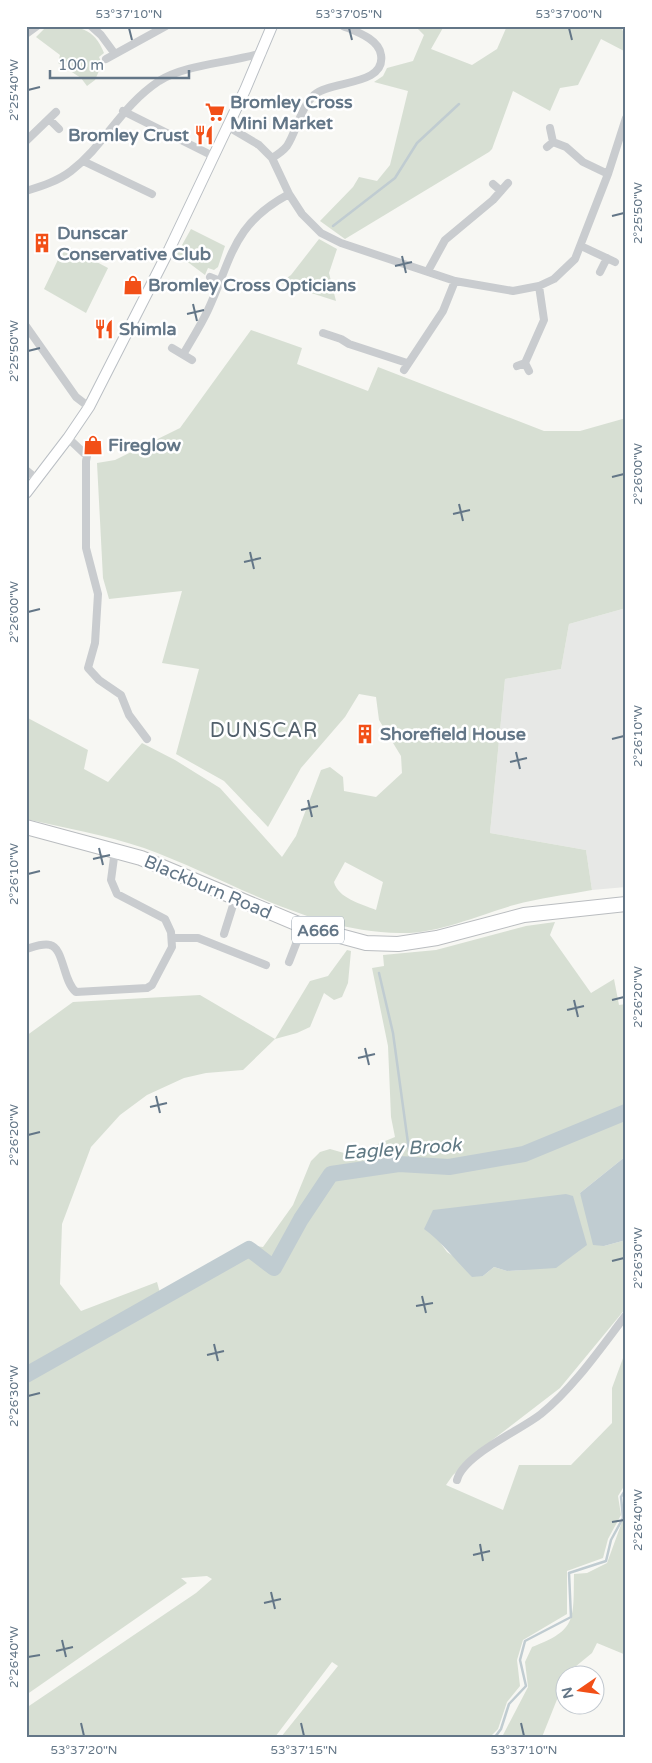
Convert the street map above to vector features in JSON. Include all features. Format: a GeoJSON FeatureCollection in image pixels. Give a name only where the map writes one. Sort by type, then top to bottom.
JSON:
{"type":"FeatureCollection","features":[{"type":"Feature","properties":{"kind":"highway","name":"Blackburn Road"},"geometry":{"type":"LineString","coordinates":[[26,827],[142,858],[235,899],[303,926],[366,943],[398,944],[437,938],[524,915],[626,904]]}},
{"type":"Feature","properties":{"kind":"main road"},"geometry":{"type":"LineString","coordinates":[[26,493],[89,407],[169,250],[262,53],[272,26]]}},
{"type":"Feature","properties":{"kind":"street"},"geometry":{"type":"LineString","coordinates":[[26,34],[37,26]]}},
{"type":"Feature","properties":{"kind":"street"},"geometry":{"type":"LineString","coordinates":[[91,26],[102,35],[115,54]]}},
{"type":"Feature","properties":{"kind":"street"},"geometry":{"type":"LineString","coordinates":[[106,59],[166,26]]}},
{"type":"Feature","properties":{"kind":"street"},"geometry":{"type":"LineString","coordinates":[[272,158],[288,145],[306,105],[317,93],[329,86],[368,77],[379,68],[382,62],[379,47],[374,42],[344,26]]}},
{"type":"Feature","properties":{"kind":"street"},"geometry":{"type":"LineString","coordinates":[[26,191],[57,180],[82,161],[123,111],[149,89],[170,75],[262,53]]}},
{"type":"Feature","properties":{"kind":"street"},"geometry":{"type":"LineString","coordinates":[[123,111],[213,156]]}},
{"type":"Feature","properties":{"kind":"street"},"geometry":{"type":"LineString","coordinates":[[26,142],[56,112]]}},
{"type":"Feature","properties":{"kind":"street"},"geometry":{"type":"LineString","coordinates":[[227,126],[259,145],[272,158],[289,194],[302,214],[321,233],[341,243],[456,281],[513,291],[539,286],[566,269],[581,246],[608,174],[626,118]]}},
{"type":"Feature","properties":{"kind":"street"},"geometry":{"type":"LineString","coordinates":[[50,119],[59,129]]}},
{"type":"Feature","properties":{"kind":"street"},"geometry":{"type":"LineString","coordinates":[[550,128],[550,145],[566,147],[582,162],[608,174]]}},
{"type":"Feature","properties":{"kind":"street"},"geometry":{"type":"LineString","coordinates":[[82,161],[152,194]]}},
{"type":"Feature","properties":{"kind":"street"},"geometry":{"type":"LineString","coordinates":[[428,271],[445,240],[508,183]]}},
{"type":"Feature","properties":{"kind":"street"},"geometry":{"type":"LineString","coordinates":[[493,184],[501,191]]}},
{"type":"Feature","properties":{"kind":"street"},"geometry":{"type":"LineString","coordinates":[[184,354],[208,310],[232,249],[245,227],[263,210],[289,194]]}},
{"type":"Feature","properties":{"kind":"street"},"geometry":{"type":"LineString","coordinates":[[581,246],[615,262]]}},
{"type":"Feature","properties":{"kind":"street"},"geometry":{"type":"LineString","coordinates":[[600,272],[607,258]]}},
{"type":"Feature","properties":{"kind":"street"},"geometry":{"type":"LineString","coordinates":[[210,277],[220,281]]}},
{"type":"Feature","properties":{"kind":"street"},"geometry":{"type":"LineString","coordinates":[[323,333],[406,366],[440,316],[456,281]]}},
{"type":"Feature","properties":{"kind":"street"},"geometry":{"type":"LineString","coordinates":[[524,367],[544,320],[539,286]]}},
{"type":"Feature","properties":{"kind":"street"},"geometry":{"type":"LineString","coordinates":[[26,326],[76,398],[89,407]]}},
{"type":"Feature","properties":{"kind":"street"},"geometry":{"type":"LineString","coordinates":[[339,330],[341,339]]}},
{"type":"Feature","properties":{"kind":"street"},"geometry":{"type":"LineString","coordinates":[[172,348],[192,360]]}},
{"type":"Feature","properties":{"kind":"street"},"geometry":{"type":"LineString","coordinates":[[68,438],[87,456],[86,548],[98,594],[95,643],[88,668],[99,680],[121,696],[129,715],[148,739]]}},
{"type":"Feature","properties":{"kind":"street"},"geometry":{"type":"LineString","coordinates":[[26,470],[37,479]]}},
{"type":"Feature","properties":{"kind":"street"},"geometry":{"type":"LineString","coordinates":[[26,949],[50,945],[54,947],[58,951],[68,983],[76,992],[140,990],[152,984],[172,947],[169,926],[159,914],[117,894],[111,880],[115,850]]}},
{"type":"Feature","properties":{"kind":"street"},"geometry":{"type":"LineString","coordinates":[[224,934],[235,899]]}},
{"type":"Feature","properties":{"kind":"street"},"geometry":{"type":"LineString","coordinates":[[289,962],[303,926]]}},
{"type":"Feature","properties":{"kind":"street"},"geometry":{"type":"LineString","coordinates":[[172,938],[198,938],[266,964]]}},
{"type":"Feature","properties":{"kind":"street"},"geometry":{"type":"LineString","coordinates":[[457,1480],[464,1468],[478,1455],[540,1415],[554,1402],[626,1315]]}},
{"type":"Feature","properties":{"kind":"shaded area"},"geometry":{"type":"Polygon","coordinates":[[[47,26],[74,27],[88,32],[94,37],[104,53],[99,57],[102,64],[95,80],[87,86],[81,78],[58,63],[60,55],[36,37],[47,26]]]}},
{"type":"Feature","properties":{"kind":"shaded area"},"geometry":{"type":"Polygon","coordinates":[[[415,26],[444,26],[431,49],[472,65],[497,49],[507,26],[621,26],[626,40],[626,52],[601,39],[578,85],[560,88],[550,111],[513,91],[492,149],[489,152],[345,239],[320,221],[353,187],[359,177],[377,181],[390,165],[408,91],[374,82],[383,76],[387,68],[413,61],[424,35],[415,26]]]}},
{"type":"Feature","properties":{"kind":"shaded area"},"geometry":{"type":"Polygon","coordinates":[[[191,229],[225,246],[218,267],[214,270],[208,268],[205,275],[177,254],[191,229]]]}},
{"type":"Feature","properties":{"kind":"shaded area"},"geometry":{"type":"Polygon","coordinates":[[[319,239],[337,249],[329,273],[336,301],[280,283],[291,275],[319,239]]]}},
{"type":"Feature","properties":{"kind":"shaded area"},"geometry":{"type":"Polygon","coordinates":[[[65,245],[108,268],[86,313],[44,289],[65,245]]]}},
{"type":"Feature","properties":{"kind":"shaded area"},"geometry":{"type":"Polygon","coordinates":[[[251,330],[302,348],[297,364],[368,391],[378,367],[544,431],[580,431],[626,418],[626,608],[569,624],[561,669],[505,679],[490,833],[586,850],[592,890],[543,898],[429,930],[400,933],[366,930],[333,924],[300,914],[175,860],[130,843],[26,819],[26,717],[88,750],[84,769],[108,782],[142,743],[175,760],[220,788],[282,857],[296,836],[321,770],[330,767],[343,777],[344,791],[376,797],[402,773],[401,756],[379,720],[376,697],[359,694],[345,717],[301,768],[268,827],[224,781],[176,754],[199,669],[162,663],[182,591],[109,599],[103,578],[97,463],[115,460],[180,428],[251,330]],[[345,862],[334,882],[336,888],[345,896],[376,910],[383,882],[345,862]]]}},
{"type":"Feature","properties":{"kind":"shaded area"},"geometry":{"type":"Polygon","coordinates":[[[626,608],[626,887],[592,890],[586,850],[490,833],[505,679],[561,669],[569,624],[626,608]]]}},
{"type":"Feature","properties":{"kind":"shaded area"},"geometry":{"type":"Polygon","coordinates":[[[555,922],[550,935],[591,993],[614,979],[619,1005],[626,1004],[626,1156],[580,1193],[604,1246],[626,1240],[626,1308],[560,1388],[491,1441],[453,1475],[446,1485],[503,1510],[519,1465],[571,1465],[612,1423],[612,1388],[626,1350],[626,1483],[618,1496],[621,1515],[608,1539],[603,1558],[567,1571],[567,1614],[523,1640],[517,1660],[520,1686],[507,1702],[498,1729],[492,1735],[495,1737],[281,1737],[338,1666],[332,1662],[275,1737],[26,1737],[26,1708],[196,1593],[212,1579],[207,1576],[181,1578],[187,1583],[26,1695],[26,1036],[73,1002],[200,995],[275,1039],[243,1070],[206,1073],[184,1078],[147,1095],[120,1115],[91,1147],[62,1224],[60,1284],[81,1311],[157,1282],[160,1293],[186,1281],[189,1275],[248,1245],[263,1247],[293,1205],[311,1161],[320,1152],[330,1149],[351,1155],[395,1137],[391,1117],[388,1046],[372,968],[384,966],[383,955],[436,950],[526,926],[555,922]],[[437,1238],[447,1252],[483,1276],[494,1267],[507,1271],[523,1270],[437,1238]]]}},
{"type":"Feature","properties":{"kind":"shaded area"},"geometry":{"type":"Polygon","coordinates":[[[347,950],[351,951],[348,983],[342,997],[334,1000],[324,993],[310,1027],[275,1039],[310,981],[328,976],[347,950]]]}},
{"type":"Feature","properties":{"kind":"shaded area"},"geometry":{"type":"Polygon","coordinates":[[[626,1156],[626,1240],[604,1246],[593,1245],[580,1193],[626,1156]]]}},
{"type":"Feature","properties":{"kind":"shaded area"},"geometry":{"type":"Polygon","coordinates":[[[566,1194],[573,1196],[587,1245],[556,1268],[507,1271],[494,1267],[483,1276],[472,1277],[424,1229],[433,1210],[566,1194]]]}},
{"type":"Feature","properties":{"kind":"shaded area"},"geometry":{"type":"Polygon","coordinates":[[[626,1511],[626,1655],[597,1643],[592,1653],[576,1666],[554,1666],[554,1707],[542,1737],[502,1737],[528,1687],[525,1662],[532,1647],[558,1635],[570,1621],[574,1574],[587,1573],[607,1563],[626,1511]]]}},
{"type":"Feature","properties":{"kind":"waterway"},"geometry":{"type":"LineString","coordinates":[[333,226],[395,178],[417,143],[459,104]]}},
{"type":"Feature","properties":{"kind":"waterway"},"geometry":{"type":"LineString","coordinates":[[379,973],[393,1033],[411,1165]]}},
{"type":"Feature","properties":{"kind":"waterway","name":"Eagley Brook"},"geometry":{"type":"LineString","coordinates":[[26,1375],[249,1249],[274,1268],[301,1219],[331,1174],[399,1164],[449,1167],[524,1154],[626,1112]]}},
{"type":"Feature","properties":{"kind":"waterway"},"geometry":{"type":"LineString","coordinates":[[495,1737],[501,1729],[509,1704],[526,1686],[520,1660],[525,1641],[571,1617],[569,1573],[606,1561],[611,1540],[623,1518],[621,1497],[626,1489]]}},
{"type":"Feature","properties":{"kind":"place","name":"Bromley Cross Mini Market"},"geometry":{"type":"Point","coordinates":[215,112]}},
{"type":"Feature","properties":{"kind":"place","name":"Bromley Crust"},"geometry":{"type":"Point","coordinates":[204,135]}},
{"type":"Feature","properties":{"kind":"place","name":"Dunscar Conservative Club"},"geometry":{"type":"Point","coordinates":[42,243]}},
{"type":"Feature","properties":{"kind":"place","name":"Bromley Cross Opticians"},"geometry":{"type":"Point","coordinates":[133,285]}},
{"type":"Feature","properties":{"kind":"place","name":"Shimla"},"geometry":{"type":"Point","coordinates":[104,329]}},
{"type":"Feature","properties":{"kind":"place","name":"Fireglow"},"geometry":{"type":"Point","coordinates":[93,445]}},
{"type":"Feature","properties":{"kind":"place","name":"Shorefield House"},"geometry":{"type":"Point","coordinates":[365,734]}},
{"type":"Feature","properties":{"kind":"district","name":"DUNSCAR"},"geometry":{"type":"Point","coordinates":[264,730]}}]}
